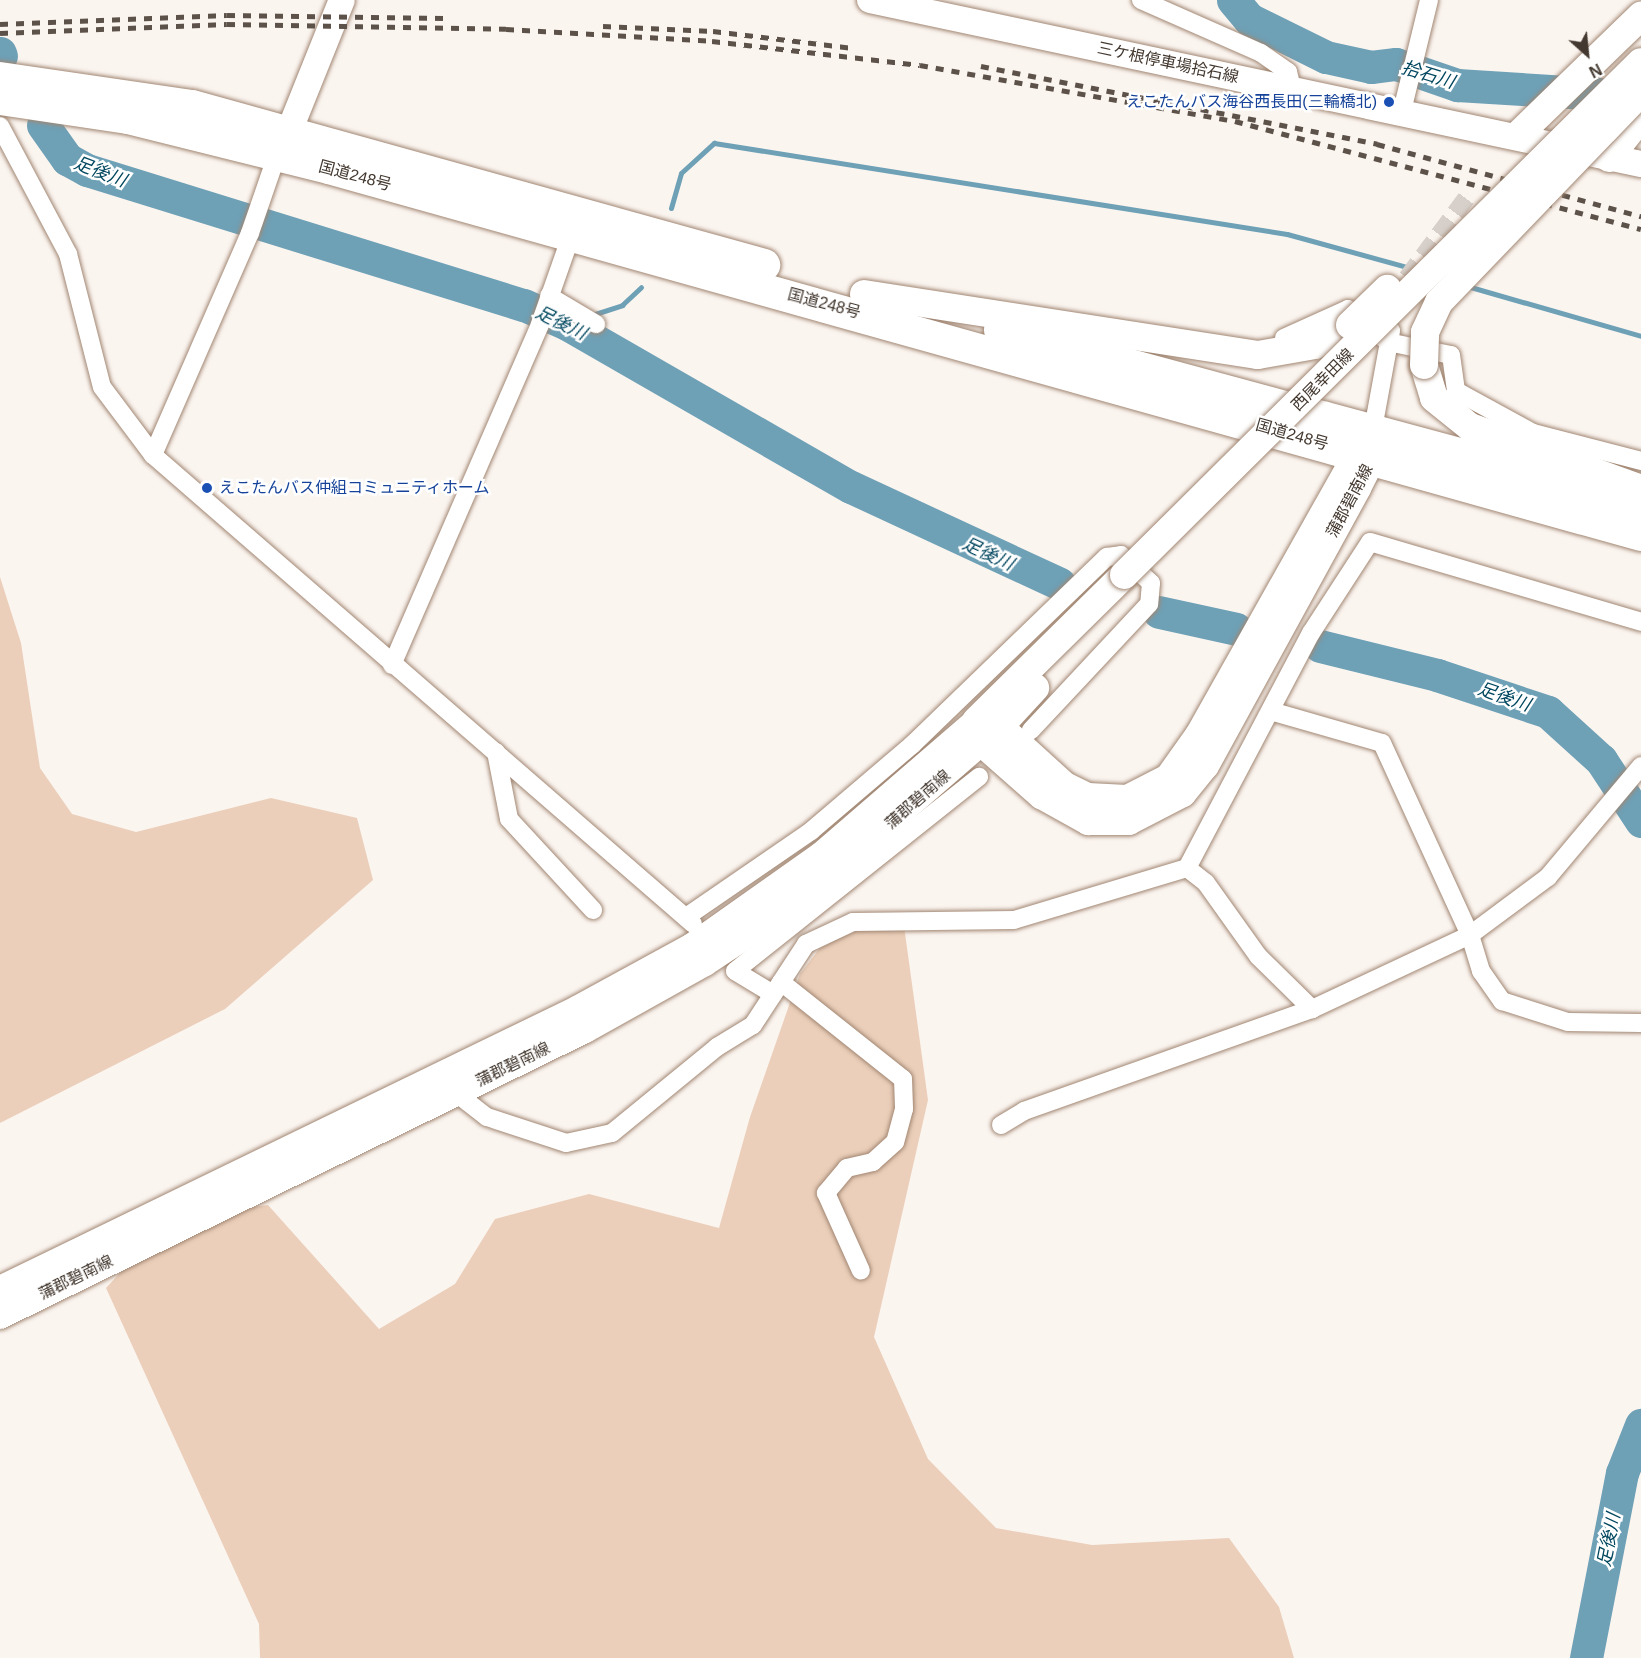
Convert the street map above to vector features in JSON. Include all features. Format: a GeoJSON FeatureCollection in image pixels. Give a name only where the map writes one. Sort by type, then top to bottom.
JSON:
{"type":"FeatureCollection","features":[{"type":"Feature","properties":{"kind":"highway","name":"国道248号"},"geometry":{"type":"LineString","coordinates":[[0,78],[135,94],[282,145],[571,236],[1641,534]]}},
{"type":"Feature","properties":{"kind":"highway","name":"国道248号"},"geometry":{"type":"LineString","coordinates":[[0,99],[128,118],[282,145],[864,294],[1373,429],[1641,503]]}},
{"type":"Feature","properties":{"kind":"main road"},"geometry":{"type":"LineString","coordinates":[[282,145],[342,0]]}},
{"type":"Feature","properties":{"kind":"main road","name":"三ケ根停車場拾石線"},"geometry":{"type":"LineString","coordinates":[[870,0],[1292,88],[1405,102],[1516,136],[1641,164]]}},
{"type":"Feature","properties":{"kind":"main road"},"geometry":{"type":"LineString","coordinates":[[1516,136],[1591,61],[1641,16]]}},
{"type":"Feature","properties":{"kind":"main road"},"geometry":{"type":"LineString","coordinates":[[864,294],[1258,356],[1315,345],[1350,325],[1641,43]]}},
{"type":"Feature","properties":{"kind":"main road","name":"西尾幸田線"},"geometry":{"type":"LineString","coordinates":[[986,730],[1128,579],[1641,64]]}},
{"type":"Feature","properties":{"kind":"main road","name":"西尾幸田線"},"geometry":{"type":"LineString","coordinates":[[1128,579],[1641,76]]}},
{"type":"Feature","properties":{"kind":"main road"},"geometry":{"type":"LineString","coordinates":[[1641,92],[1438,302],[1425,332],[1424,366],[1434,398],[1470,427],[1641,489]]}},
{"type":"Feature","properties":{"kind":"main road"},"geometry":{"type":"LineString","coordinates":[[1609,158],[1641,117]]}},
{"type":"Feature","properties":{"kind":"main road","name":"蒲郡碧南線"},"geometry":{"type":"LineString","coordinates":[[986,730],[1041,796],[1088,822],[1129,822],[1183,794],[1206,766],[1362,457],[1373,429]]}},
{"type":"Feature","properties":{"kind":"main road","name":"蒲郡碧南線"},"geometry":{"type":"LineString","coordinates":[[0,1316],[595,1024],[778,914],[986,730]]}},
{"type":"Feature","properties":{"kind":"main road","name":"蒲郡碧南線"},"geometry":{"type":"LineString","coordinates":[[0,1289],[577,1010],[692,946],[821,855],[986,730]]}},
{"type":"Feature","properties":{"kind":"street"},"geometry":{"type":"LineString","coordinates":[[1142,0],[1261,53],[1288,72],[1292,88]]}},
{"type":"Feature","properties":{"kind":"street"},"geometry":{"type":"LineString","coordinates":[[1405,102],[1429,0]]}},
{"type":"Feature","properties":{"kind":"street"},"geometry":{"type":"LineString","coordinates":[[1591,61],[1641,64]]}},
{"type":"Feature","properties":{"kind":"street"},"geometry":{"type":"LineString","coordinates":[[0,126],[68,254],[102,387],[153,455],[690,921],[811,831],[912,745],[1107,557],[1121,555],[1151,584],[1149,604],[1031,730]]}},
{"type":"Feature","properties":{"kind":"street"},"geometry":{"type":"LineString","coordinates":[[153,455],[255,219],[282,145]]}},
{"type":"Feature","properties":{"kind":"street"},"geometry":{"type":"LineString","coordinates":[[392,664],[540,324],[571,236]]}},
{"type":"Feature","properties":{"kind":"street"},"geometry":{"type":"LineString","coordinates":[[1373,429],[1388,342],[1407,278]]}},
{"type":"Feature","properties":{"kind":"street"},"geometry":{"type":"LineString","coordinates":[[547,299],[596,324]]}},
{"type":"Feature","properties":{"kind":"street"},"geometry":{"type":"LineString","coordinates":[[1284,338],[1348,309],[1388,342],[1451,355],[1456,391],[1533,433],[1641,461]]}},
{"type":"Feature","properties":{"kind":"street"},"geometry":{"type":"LineString","coordinates":[[456,1093],[488,1117],[566,1143],[612,1133],[717,1047],[753,1025],[806,944],[853,922],[1014,920],[1187,868],[1274,712],[1311,633],[1370,542],[1641,622]]}},
{"type":"Feature","properties":{"kind":"street"},"geometry":{"type":"LineString","coordinates":[[1274,712],[1382,743],[1470,935],[1481,971],[1502,1001],[1568,1022],[1641,1023]]}},
{"type":"Feature","properties":{"kind":"street"},"geometry":{"type":"LineString","coordinates":[[496,752],[509,819],[593,910]]}},
{"type":"Feature","properties":{"kind":"street"},"geometry":{"type":"LineString","coordinates":[[1001,1125],[1024,1111],[1312,1009],[1470,935],[1548,877],[1614,795],[1641,766]]}},
{"type":"Feature","properties":{"kind":"street"},"geometry":{"type":"LineString","coordinates":[[861,1271],[826,1193],[848,1168],[873,1161],[895,1142],[904,1109],[903,1079],[777,988],[735,971],[979,777]]}},
{"type":"Feature","properties":{"kind":"street"},"geometry":{"type":"LineString","coordinates":[[1187,868],[1206,883],[1258,956],[1312,1009]]}},
{"type":"Feature","properties":{"kind":"shaded area"},"geometry":{"type":"Polygon","coordinates":[[[0,577],[21,643],[40,768],[72,814],[136,832],[271,798],[357,818],[373,880],[225,1009],[0,1123],[0,577]]]}},
{"type":"Feature","properties":{"kind":"shaded area"},"geometry":{"type":"Polygon","coordinates":[[[904,926],[928,1100],[874,1337],[928,1459],[996,1528],[1092,1545],[1229,1538],[1279,1607],[1294,1658],[260,1658],[259,1624],[106,1288],[170,1219],[268,1205],[379,1329],[455,1284],[495,1219],[589,1194],[719,1228],[750,1117],[800,974],[836,927],[904,926]]]}},
{"type":"Feature","properties":{"kind":"waterway","name":"拾石川"},"geometry":{"type":"LineString","coordinates":[[1233,0],[1249,19],[1326,57],[1371,67],[1396,64],[1457,85],[1634,96]]}},
{"type":"Feature","properties":{"kind":"waterway","name":"足後川"},"geometry":{"type":"LineString","coordinates":[[43,125],[67,159],[87,170],[524,305],[567,324],[851,487],[1060,584]]}},
{"type":"Feature","properties":{"kind":"waterway"},"geometry":{"type":"LineString","coordinates":[[671,208],[681,173],[714,143],[1287,234],[1418,270]]}},
{"type":"Feature","properties":{"kind":"waterway"},"geometry":{"type":"LineString","coordinates":[[1467,286],[1641,336]]}},
{"type":"Feature","properties":{"kind":"waterway"},"geometry":{"type":"LineString","coordinates":[[592,315],[622,305],[641,287]]}},
{"type":"Feature","properties":{"kind":"waterway"},"geometry":{"type":"LineString","coordinates":[[567,324],[581,320]]}},
{"type":"Feature","properties":{"kind":"waterway","name":"足後川"},"geometry":{"type":"LineString","coordinates":[[1159,612],[1236,629]]}},
{"type":"Feature","properties":{"kind":"waterway","name":"足後川"},"geometry":{"type":"LineString","coordinates":[[1320,646],[1437,675],[1548,712],[1601,760],[1641,821]]}},
{"type":"Feature","properties":{"kind":"waterway","name":"足後川"},"geometry":{"type":"LineString","coordinates":[[1586,1658],[1622,1473],[1641,1425]]}},
{"type":"Feature","properties":{"kind":"tunnel"},"geometry":{"type":"LineString","coordinates":[[1407,278],[1468,196]]}},
{"type":"Feature","properties":{"kind":"railway"},"geometry":{"type":"LineString","coordinates":[[0,24],[227,15],[444,18]]}},
{"type":"Feature","properties":{"kind":"railway"},"geometry":{"type":"LineString","coordinates":[[0,33],[227,24],[506,29],[712,41],[920,65],[1235,121],[1641,229]]}},
{"type":"Feature","properties":{"kind":"railway"},"geometry":{"type":"LineString","coordinates":[[603,26],[713,31],[853,48]]}},
{"type":"Feature","properties":{"kind":"railway"},"geometry":{"type":"LineString","coordinates":[[981,66],[1377,144],[1641,216]]}},
{"type":"Feature","properties":{"kind":"place","name":"えこたんバス海谷西長田(三輪橋北)"},"geometry":{"type":"Point","coordinates":[1389,102]}},
{"type":"Feature","properties":{"kind":"place","name":"えこたんバス仲組コミュニティホーム"},"geometry":{"type":"Point","coordinates":[207,488]}}]}
